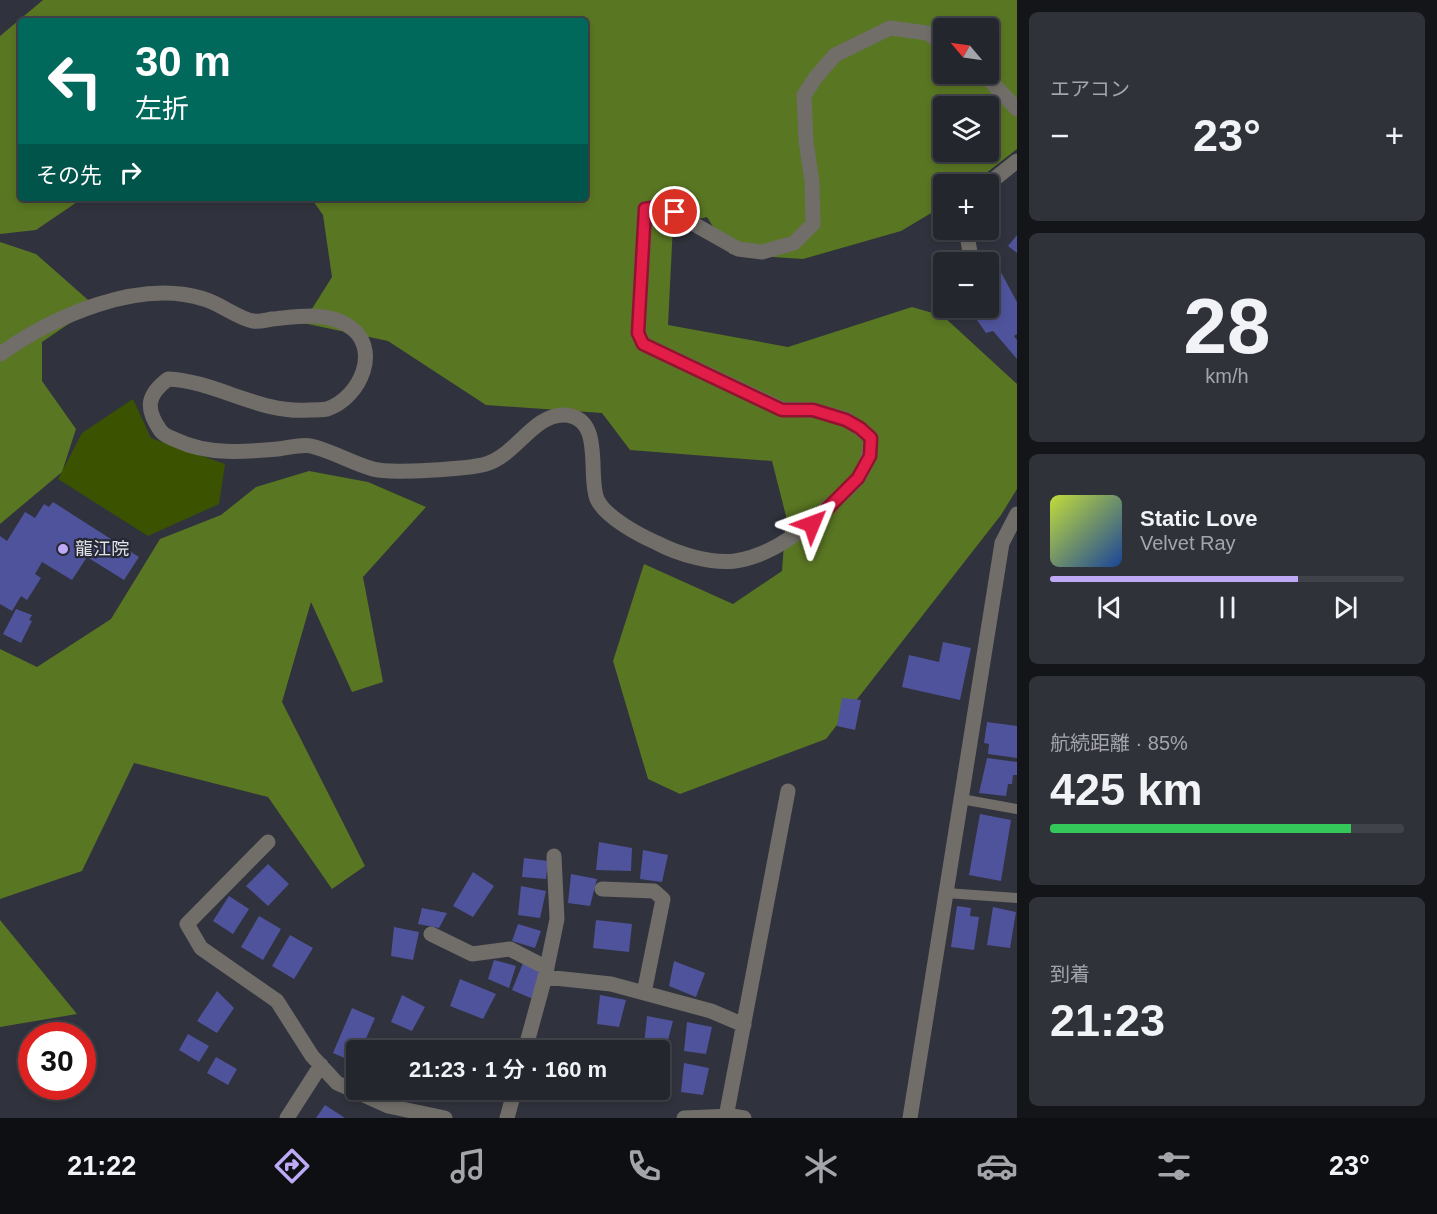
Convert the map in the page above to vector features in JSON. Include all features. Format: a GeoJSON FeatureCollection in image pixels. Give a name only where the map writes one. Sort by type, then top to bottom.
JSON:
{"type":"FeatureCollection","features":[{"type":"Feature","properties":{"kind":"street"},"geometry":{"type":"LineString","coordinates":[[0,354],[22,339],[78,312],[101,303],[150,293],[180,294],[204,299],[253,321],[328,317],[346,324],[360,334],[367,352],[362,378],[348,397],[327,409],[296,411],[256,403],[187,380],[168,379],[157,387],[149,403],[153,419],[163,434],[188,446],[234,452],[309,446],[375,470],[425,470],[485,464],[502,458],[550,417],[566,415],[583,423],[592,437],[593,479],[598,500],[612,517],[658,544],[698,558],[734,561],[772,549],[812,524],[858,478],[870,456],[871,438],[846,420],[813,410],[782,410],[643,344],[638,333],[645,209],[662,206],[738,249],[762,252],[794,243],[813,224],[812,182],[806,141],[804,95],[816,77],[835,55],[890,28],[927,33],[933,37]]}},
{"type":"Feature","properties":{"kind":"street"},"geometry":{"type":"LineString","coordinates":[[993,84],[1017,109]]}},
{"type":"Feature","properties":{"kind":"street"},"geometry":{"type":"LineString","coordinates":[[999,175],[1017,161]]}},
{"type":"Feature","properties":{"kind":"street"},"geometry":{"type":"LineString","coordinates":[[968,240],[970,252]]}},
{"type":"Feature","properties":{"kind":"street"},"geometry":{"type":"LineString","coordinates":[[910,1118],[1002,543],[1017,514]]}},
{"type":"Feature","properties":{"kind":"street"},"geometry":{"type":"LineString","coordinates":[[722,1117],[744,1025],[788,791]]}},
{"type":"Feature","properties":{"kind":"street"},"geometry":{"type":"LineString","coordinates":[[267,842],[187,924],[201,948],[277,1001],[312,1056],[336,1083],[388,1106],[445,1118]]}},
{"type":"Feature","properties":{"kind":"street"},"geometry":{"type":"LineString","coordinates":[[528,1040],[546,973],[557,919],[554,856]]}},
{"type":"Feature","properties":{"kind":"street"},"geometry":{"type":"LineString","coordinates":[[602,889],[654,891],[663,899],[644,993]]}},
{"type":"Feature","properties":{"kind":"street"},"geometry":{"type":"LineString","coordinates":[[430,934],[472,954],[510,949],[546,973],[611,984],[711,1011],[744,1025]]}},
{"type":"Feature","properties":{"kind":"street"},"geometry":{"type":"LineString","coordinates":[[286,1118],[321,1065]]}},
{"type":"Feature","properties":{"kind":"street"},"geometry":{"type":"LineString","coordinates":[[507,1118],[512,1100]]}},
{"type":"Feature","properties":{"kind":"street"},"geometry":{"type":"LineString","coordinates":[[684,1118],[744,1118]]}},
{"type":"Feature","properties":{"kind":"lane"},"geometry":{"type":"LineString","coordinates":[[961,799],[1017,809]]}},
{"type":"Feature","properties":{"kind":"lane"},"geometry":{"type":"LineString","coordinates":[[946,893],[1017,898]]}},
{"type":"Feature","properties":{"kind":"green space"},"geometry":{"type":"Polygon","coordinates":[[[43,0],[1017,0],[1017,149],[985,174],[933,174],[933,212],[901,231],[803,259],[730,254],[707,217],[673,225],[668,325],[788,347],[912,307],[933,313],[933,318],[945,318],[1017,384],[1017,489],[1001,515],[826,739],[680,794],[648,779],[613,661],[644,564],[733,604],[782,571],[786,516],[772,461],[630,450],[602,413],[486,405],[388,341],[303,323],[332,277],[323,215],[313,201],[588,201],[588,18],[22,18],[43,0]]]}},
{"type":"Feature","properties":{"kind":"green space"},"geometry":{"type":"Polygon","coordinates":[[[18,21],[18,201],[79,201],[36,230],[0,234],[0,36],[18,21]]]}},
{"type":"Feature","properties":{"kind":"green space"},"geometry":{"type":"Polygon","coordinates":[[[0,242],[36,254],[95,306],[42,342],[42,381],[76,429],[62,472],[0,524],[0,242]]]}},
{"type":"Feature","properties":{"kind":"green space"},"geometry":{"type":"Polygon","coordinates":[[[133,399],[151,438],[225,464],[219,504],[148,536],[58,479],[82,433],[133,399]]]}},
{"type":"Feature","properties":{"kind":"green space"},"geometry":{"type":"Polygon","coordinates":[[[309,471],[368,482],[426,507],[363,577],[383,682],[352,692],[311,602],[282,702],[365,866],[332,889],[268,797],[134,763],[82,871],[0,899],[0,649],[37,667],[111,619],[160,539],[221,515],[256,487],[309,471]]]}},
{"type":"Feature","properties":{"kind":"green space"},"geometry":{"type":"Polygon","coordinates":[[[0,920],[77,1014],[18,1022],[18,1024],[0,1027],[0,920]]]}},
{"type":"Feature","properties":{"kind":"building"},"geometry":{"type":"Polygon","coordinates":[[[1017,235],[1017,253],[1008,246],[1017,235]]]}},
{"type":"Feature","properties":{"kind":"building"},"geometry":{"type":"Polygon","coordinates":[[[999,269],[1017,302],[1017,334],[1014,336],[1017,340],[1017,359],[993,331],[986,333],[976,318],[999,318],[999,269]]]}},
{"type":"Feature","properties":{"kind":"building","name":"龍江院"},"geometry":{"type":"Polygon","coordinates":[[[53,502],[139,557],[124,580],[87,557],[72,580],[42,562],[35,574],[41,578],[27,600],[21,596],[12,611],[0,604],[0,536],[7,541],[25,512],[35,518],[44,504],[49,507],[53,502]]]}},
{"type":"Feature","properties":{"kind":"building"},"geometry":{"type":"Polygon","coordinates":[[[16,609],[32,615],[29,620],[32,621],[21,643],[3,634],[16,609]]]}},
{"type":"Feature","properties":{"kind":"building"},"geometry":{"type":"Polygon","coordinates":[[[943,642],[971,648],[960,700],[902,687],[909,655],[939,662],[943,642]]]}},
{"type":"Feature","properties":{"kind":"building"},"geometry":{"type":"Polygon","coordinates":[[[842,698],[861,700],[855,730],[837,726],[842,698]]]}},
{"type":"Feature","properties":{"kind":"building"},"geometry":{"type":"Polygon","coordinates":[[[987,722],[1017,726],[1017,758],[988,754],[989,744],[984,743],[987,722]]]}},
{"type":"Feature","properties":{"kind":"building"},"geometry":{"type":"Polygon","coordinates":[[[987,758],[1017,762],[1017,775],[1013,775],[1012,784],[1008,784],[1006,796],[979,793],[987,758]]]}},
{"type":"Feature","properties":{"kind":"building"},"geometry":{"type":"Polygon","coordinates":[[[980,814],[1011,820],[1001,881],[969,875],[980,814]]]}},
{"type":"Feature","properties":{"kind":"building"},"geometry":{"type":"Polygon","coordinates":[[[599,842],[632,848],[631,871],[596,870],[599,842]]]}},
{"type":"Feature","properties":{"kind":"building"},"geometry":{"type":"Polygon","coordinates":[[[643,850],[668,855],[662,882],[640,879],[643,850]]]}},
{"type":"Feature","properties":{"kind":"building"},"geometry":{"type":"Polygon","coordinates":[[[524,858],[548,861],[546,879],[522,877],[524,858]]]}},
{"type":"Feature","properties":{"kind":"building"},"geometry":{"type":"Polygon","coordinates":[[[268,864],[289,884],[268,906],[246,886],[268,864]]]}},
{"type":"Feature","properties":{"kind":"building"},"geometry":{"type":"Polygon","coordinates":[[[473,872],[494,886],[473,917],[453,906],[473,872]]]}},
{"type":"Feature","properties":{"kind":"building"},"geometry":{"type":"Polygon","coordinates":[[[571,874],[597,879],[590,906],[568,903],[571,874]]]}},
{"type":"Feature","properties":{"kind":"building"},"geometry":{"type":"Polygon","coordinates":[[[521,886],[546,891],[540,918],[518,915],[521,886]]]}},
{"type":"Feature","properties":{"kind":"building"},"geometry":{"type":"Polygon","coordinates":[[[229,896],[249,909],[233,934],[213,921],[229,896]]]}},
{"type":"Feature","properties":{"kind":"building"},"geometry":{"type":"Polygon","coordinates":[[[957,906],[971,908],[970,916],[979,917],[974,950],[951,947],[957,906]]]}},
{"type":"Feature","properties":{"kind":"building"},"geometry":{"type":"Polygon","coordinates":[[[993,907],[1016,912],[1010,948],[987,945],[993,907]]]}},
{"type":"Feature","properties":{"kind":"building"},"geometry":{"type":"Polygon","coordinates":[[[422,908],[447,913],[439,928],[418,924],[422,908]]]}},
{"type":"Feature","properties":{"kind":"building"},"geometry":{"type":"Polygon","coordinates":[[[259,916],[281,929],[263,960],[241,947],[259,916]]]}},
{"type":"Feature","properties":{"kind":"building"},"geometry":{"type":"Polygon","coordinates":[[[596,920],[632,924],[629,952],[593,948],[596,920]]]}},
{"type":"Feature","properties":{"kind":"building"},"geometry":{"type":"Polygon","coordinates":[[[518,924],[541,931],[535,948],[512,941],[518,924]]]}},
{"type":"Feature","properties":{"kind":"building"},"geometry":{"type":"Polygon","coordinates":[[[394,927],[419,932],[413,960],[391,956],[394,927]]]}},
{"type":"Feature","properties":{"kind":"building"},"geometry":{"type":"Polygon","coordinates":[[[290,935],[313,948],[294,979],[272,966],[290,935]]]}},
{"type":"Feature","properties":{"kind":"building"},"geometry":{"type":"Polygon","coordinates":[[[494,960],[516,966],[509,988],[488,979],[494,960]]]}},
{"type":"Feature","properties":{"kind":"building"},"geometry":{"type":"Polygon","coordinates":[[[674,961],[705,973],[696,997],[669,986],[674,961]]]}},
{"type":"Feature","properties":{"kind":"building"},"geometry":{"type":"Polygon","coordinates":[[[523,963],[546,974],[533,999],[512,990],[523,963]]]}},
{"type":"Feature","properties":{"kind":"building"},"geometry":{"type":"Polygon","coordinates":[[[460,979],[496,994],[483,1019],[450,1006],[460,979]]]}},
{"type":"Feature","properties":{"kind":"building"},"geometry":{"type":"Polygon","coordinates":[[[217,991],[234,1008],[217,1033],[197,1021],[217,991]]]}},
{"type":"Feature","properties":{"kind":"building"},"geometry":{"type":"Polygon","coordinates":[[[402,995],[425,1007],[412,1031],[391,1022],[402,995]]]}},
{"type":"Feature","properties":{"kind":"building"},"geometry":{"type":"Polygon","coordinates":[[[600,995],[626,1000],[619,1027],[597,1024],[600,995]]]}},
{"type":"Feature","properties":{"kind":"building"},"geometry":{"type":"Polygon","coordinates":[[[352,1008],[375,1018],[365,1040],[346,1040],[346,1059],[333,1053],[352,1008]]]}},
{"type":"Feature","properties":{"kind":"building"},"geometry":{"type":"Polygon","coordinates":[[[647,1016],[673,1021],[668,1040],[645,1040],[647,1016]]]}},
{"type":"Feature","properties":{"kind":"building"},"geometry":{"type":"Polygon","coordinates":[[[687,1022],[712,1027],[706,1054],[684,1051],[687,1022]]]}},
{"type":"Feature","properties":{"kind":"building"},"geometry":{"type":"Polygon","coordinates":[[[188,1034],[209,1046],[199,1062],[179,1050],[188,1034]]]}},
{"type":"Feature","properties":{"kind":"building"},"geometry":{"type":"Polygon","coordinates":[[[216,1057],[237,1069],[228,1085],[207,1073],[216,1057]]]}},
{"type":"Feature","properties":{"kind":"building"},"geometry":{"type":"Polygon","coordinates":[[[684,1063],[709,1068],[703,1095],[681,1092],[684,1063]]]}},
{"type":"Feature","properties":{"kind":"building"},"geometry":{"type":"Polygon","coordinates":[[[325,1105],[345,1118],[316,1118],[325,1105]]]}},
{"type":"Feature","properties":{"kind":"place","name":"龍江院"},"geometry":{"type":"Point","coordinates":[63,549]}},
{"type":"Feature","properties":{"kind":"route"},"geometry":{"type":"LineString","coordinates":[[675,212],[662,206],[645,209],[638,333],[643,344],[782,410],[813,410],[846,420],[871,438],[870,456],[858,478],[812,524]]}}]}
